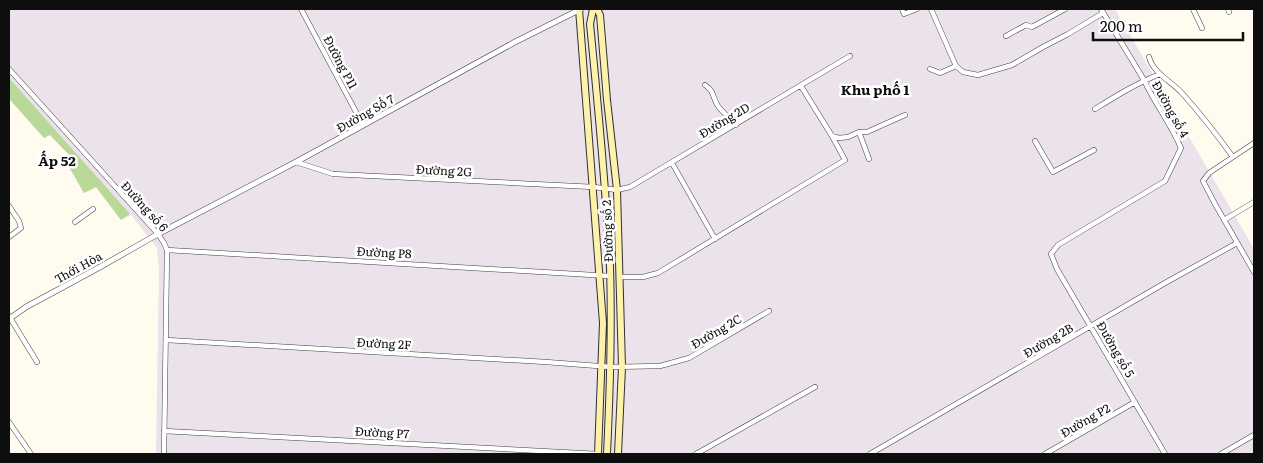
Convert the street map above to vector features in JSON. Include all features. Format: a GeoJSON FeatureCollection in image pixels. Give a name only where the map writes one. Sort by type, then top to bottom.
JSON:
{"type":"FeatureCollection","features":[{"type":"Feature","properties":{"kind":"main road","name":"Đường số 2"},"geometry":{"type":"LineString","coordinates":[[580,9],[604,323],[598,454]]}},
{"type":"Feature","properties":{"kind":"main road"},"geometry":{"type":"LineString","coordinates":[[580,9],[590,24]]}},
{"type":"Feature","properties":{"kind":"main road","name":"Đường số 2"},"geometry":{"type":"LineString","coordinates":[[595,9],[590,24],[610,276],[611,367],[607,454]]}},
{"type":"Feature","properties":{"kind":"main road","name":"Đường số 2"},"geometry":{"type":"LineString","coordinates":[[595,9],[600,16],[617,190],[622,367],[618,454]]}},
{"type":"Feature","properties":{"kind":"street","name":"Đường P11"},"geometry":{"type":"LineString","coordinates":[[301,9],[364,125]]}},
{"type":"Feature","properties":{"kind":"street","name":"Đường Số 7"},"geometry":{"type":"LineString","coordinates":[[158,234],[580,9]]}},
{"type":"Feature","properties":{"kind":"street"},"geometry":{"type":"LineString","coordinates":[[903,11],[917,9]]}},
{"type":"Feature","properties":{"kind":"street"},"geometry":{"type":"LineString","coordinates":[[931,9],[956,66],[963,72],[978,75],[1012,65],[1068,34],[1102,11]]}},
{"type":"Feature","properties":{"kind":"street"},"geometry":{"type":"LineString","coordinates":[[1006,36],[1026,25],[1032,27],[1065,9]]}},
{"type":"Feature","properties":{"kind":"street"},"geometry":{"type":"LineString","coordinates":[[1193,9],[1202,28]]}},
{"type":"Feature","properties":{"kind":"street","name":"Đường số 4"},"geometry":{"type":"LineString","coordinates":[[1051,254],[1058,245],[1165,181],[1181,148],[1144,80],[1102,11]]}},
{"type":"Feature","properties":{"kind":"street","name":"Đường 2D"},"geometry":{"type":"LineString","coordinates":[[604,189],[617,190],[630,187],[850,56]]}},
{"type":"Feature","properties":{"kind":"street"},"geometry":{"type":"LineString","coordinates":[[1149,57],[1150,62],[1160,74],[1180,91],[1233,157]]}},
{"type":"Feature","properties":{"kind":"street"},"geometry":{"type":"LineString","coordinates":[[930,69],[940,74],[956,66]]}},
{"type":"Feature","properties":{"kind":"street","name":"Đường số 6"},"geometry":{"type":"LineString","coordinates":[[9,69],[158,234],[167,250],[164,454]]}},
{"type":"Feature","properties":{"kind":"street"},"geometry":{"type":"LineString","coordinates":[[1096,109],[1144,80],[1160,74]]}},
{"type":"Feature","properties":{"kind":"street"},"geometry":{"type":"LineString","coordinates":[[705,85],[711,90],[719,108],[736,125]]}},
{"type":"Feature","properties":{"kind":"street"},"geometry":{"type":"LineString","coordinates":[[619,276],[643,278],[658,273],[845,160],[801,86]]}},
{"type":"Feature","properties":{"kind":"street"},"geometry":{"type":"LineString","coordinates":[[832,136],[839,138],[859,132],[867,132],[905,115]]}},
{"type":"Feature","properties":{"kind":"street"},"geometry":{"type":"LineString","coordinates":[[859,132],[869,159]]}},
{"type":"Feature","properties":{"kind":"street"},"geometry":{"type":"LineString","coordinates":[[1035,141],[1053,172],[1094,150]]}},
{"type":"Feature","properties":{"kind":"street"},"geometry":{"type":"LineString","coordinates":[[1254,143],[1209,173],[1203,181],[1214,204],[1254,272]]}},
{"type":"Feature","properties":{"kind":"street","name":"Đường 2G"},"geometry":{"type":"LineString","coordinates":[[296,162],[333,174],[604,189]]}},
{"type":"Feature","properties":{"kind":"street"},"geometry":{"type":"LineString","coordinates":[[672,162],[715,239]]}},
{"type":"Feature","properties":{"kind":"street"},"geometry":{"type":"LineString","coordinates":[[1224,220],[1254,202]]}},
{"type":"Feature","properties":{"kind":"street"},"geometry":{"type":"LineString","coordinates":[[9,206],[19,221],[21,228],[9,237]]}},
{"type":"Feature","properties":{"kind":"street"},"geometry":{"type":"LineString","coordinates":[[74,222],[93,209]]}},
{"type":"Feature","properties":{"kind":"street","name":"Thới Hòa"},"geometry":{"type":"LineString","coordinates":[[9,318],[158,234]]}},
{"type":"Feature","properties":{"kind":"street","name":"Đường 2B"},"geometry":{"type":"LineString","coordinates":[[870,454],[1237,243]]}},
{"type":"Feature","properties":{"kind":"street","name":"Đường P8"},"geometry":{"type":"LineString","coordinates":[[167,250],[610,276]]}},
{"type":"Feature","properties":{"kind":"street","name":"Đường số 5"},"geometry":{"type":"LineString","coordinates":[[1051,254],[1057,269],[1165,454]]}},
{"type":"Feature","properties":{"kind":"street","name":"Đường 2C"},"geometry":{"type":"LineString","coordinates":[[611,367],[660,366],[689,358],[769,311]]}},
{"type":"Feature","properties":{"kind":"street"},"geometry":{"type":"LineString","coordinates":[[9,318],[36,362]]}},
{"type":"Feature","properties":{"kind":"street","name":"Đường 2F"},"geometry":{"type":"LineString","coordinates":[[166,340],[611,367]]}},
{"type":"Feature","properties":{"kind":"street"},"geometry":{"type":"LineString","coordinates":[[696,454],[815,387]]}},
{"type":"Feature","properties":{"kind":"street","name":"Đường P2"},"geometry":{"type":"LineString","coordinates":[[1045,454],[1135,402]]}},
{"type":"Feature","properties":{"kind":"street"},"geometry":{"type":"LineString","coordinates":[[9,422],[31,454]]}},
{"type":"Feature","properties":{"kind":"street","name":"Đường P7"},"geometry":{"type":"LineString","coordinates":[[164,431],[598,454]]}},
{"type":"Feature","properties":{"kind":"street"},"geometry":{"type":"LineString","coordinates":[[1221,454],[1254,436]]}},
{"type":"Feature","properties":{"kind":"shaded area"},"geometry":{"type":"Polygon","coordinates":[[[9,9],[1115,9],[1254,249],[1254,454],[156,454],[159,271],[157,248],[131,215],[121,220],[96,187],[84,193],[68,165],[74,160],[50,135],[44,138],[9,97],[9,9]]]}},
{"type":"Feature","properties":{"kind":"green space"},"geometry":{"type":"Polygon","coordinates":[[[9,78],[130,214],[121,220],[96,187],[84,193],[68,165],[74,160],[50,135],[44,138],[11,101],[9,97],[9,78]]]}},
{"type":"Feature","properties":{"kind":"district","name":"Khu phố 1"},"geometry":{"type":"Point","coordinates":[875,89]}},
{"type":"Feature","properties":{"kind":"district","name":"Ấp 52"},"geometry":{"type":"Point","coordinates":[57,160]}}]}
